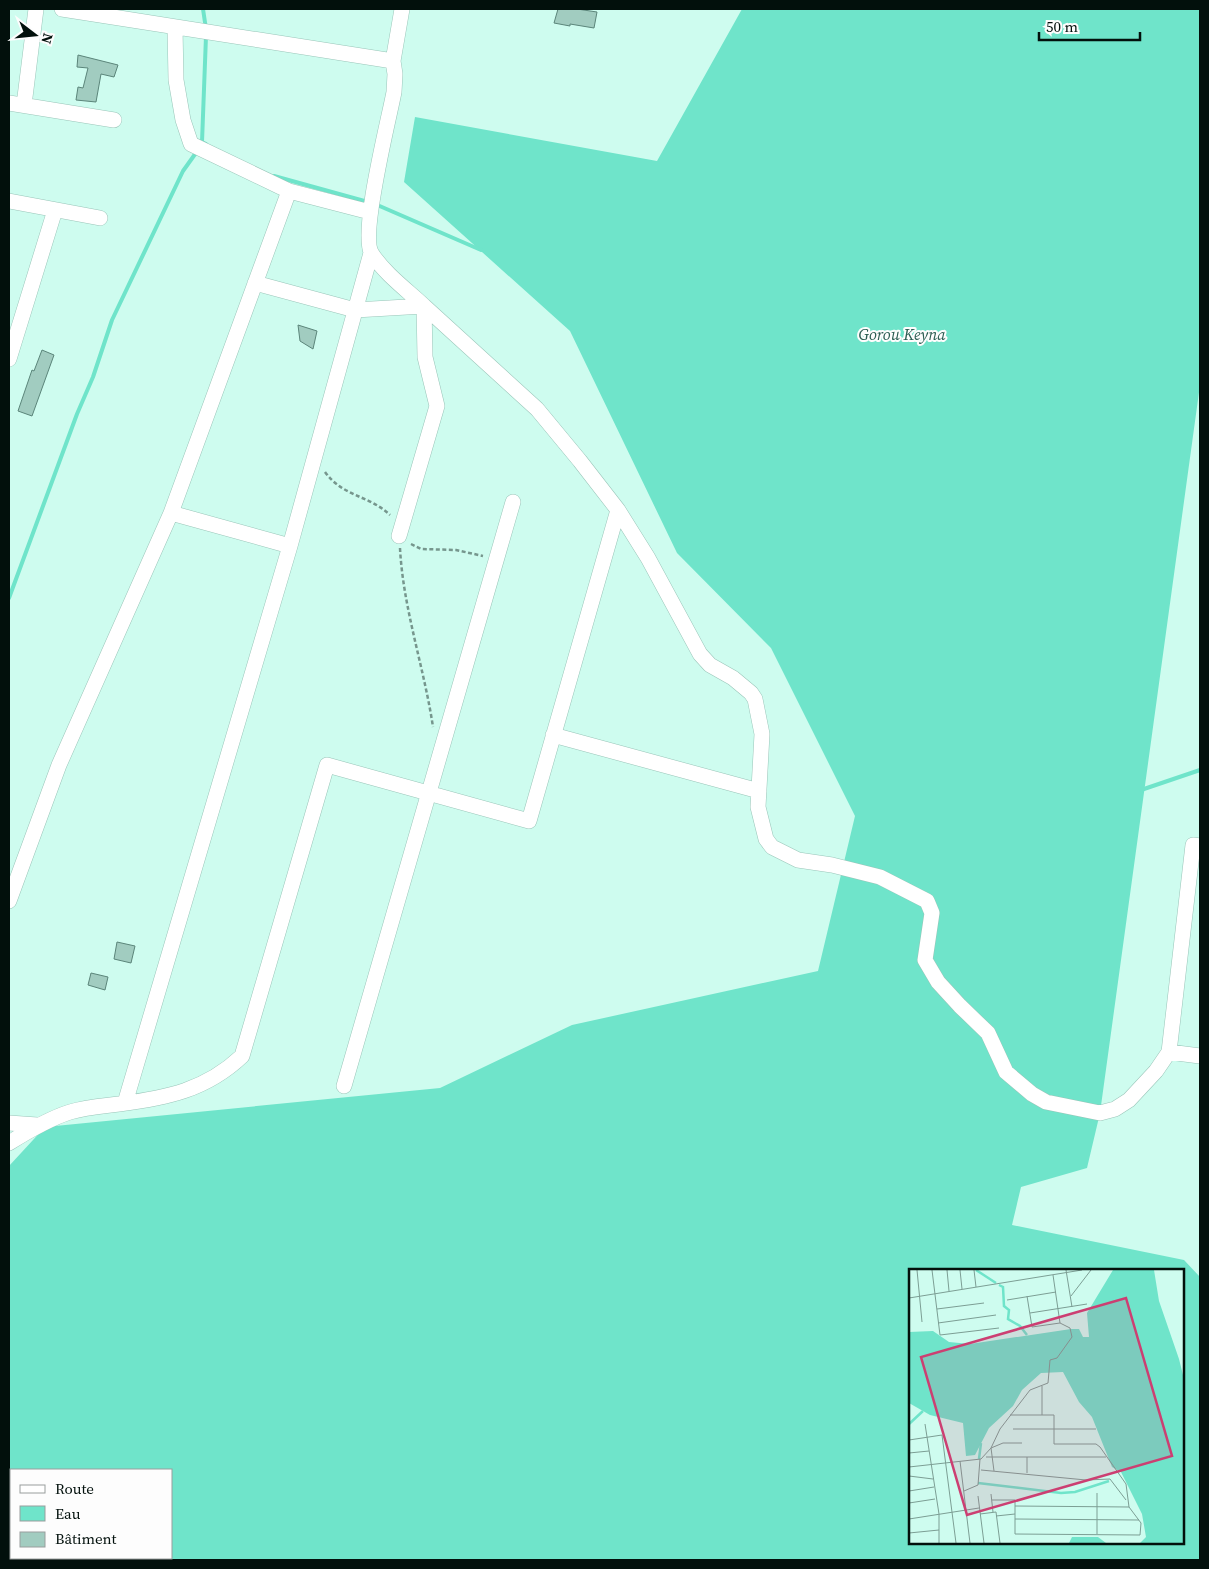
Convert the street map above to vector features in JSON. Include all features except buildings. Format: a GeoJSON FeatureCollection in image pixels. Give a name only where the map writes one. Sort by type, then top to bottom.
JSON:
{"type":"FeatureCollection","features":[{"type":"Feature","properties":{"kind":"street"},"geometry":{"type":"LineString","coordinates":[[36,9],[16,104],[114,120]]}},
{"type":"Feature","properties":{"kind":"street"},"geometry":{"type":"LineString","coordinates":[[62,9],[392,61]]}},
{"type":"Feature","properties":{"kind":"street"},"geometry":{"type":"LineString","coordinates":[[125,1103],[290,546],[371,253],[370,212],[394,92],[395,74],[392,61],[402,9]]}},
{"type":"Feature","properties":{"kind":"street"},"geometry":{"type":"LineString","coordinates":[[175,28],[176,80],[183,120],[191,144],[289,191],[370,212]]}},
{"type":"Feature","properties":{"kind":"street"},"geometry":{"type":"LineString","coordinates":[[9,901],[59,765],[171,512],[289,191]]}},
{"type":"Feature","properties":{"kind":"street"},"geometry":{"type":"LineString","coordinates":[[9,201],[100,218]]}},
{"type":"Feature","properties":{"kind":"street"},"geometry":{"type":"LineString","coordinates":[[9,359],[55,210]]}},
{"type":"Feature","properties":{"kind":"street"},"geometry":{"type":"LineString","coordinates":[[371,253],[424,306],[538,409],[618,510],[648,558],[700,654],[710,665],[733,678],[752,692],[762,734],[758,807],[766,839],[772,847],[798,860],[832,865],[880,877],[927,901],[932,913],[925,960],[938,982],[988,1034],[1006,1072],[1032,1094],[1046,1102],[1100,1113],[1114,1109],[1129,1100],[1156,1072],[1169,1052],[1193,845],[1200,846]]}},
{"type":"Feature","properties":{"kind":"street"},"geometry":{"type":"LineString","coordinates":[[255,283],[355,310],[424,306]]}},
{"type":"Feature","properties":{"kind":"street"},"geometry":{"type":"LineString","coordinates":[[399,536],[437,406],[425,357],[424,306]]}},
{"type":"Feature","properties":{"kind":"street"},"geometry":{"type":"LineString","coordinates":[[344,1086],[514,502]]}},
{"type":"Feature","properties":{"kind":"street"},"geometry":{"type":"LineString","coordinates":[[9,1143],[40,1125],[71,1112],[151,1100],[188,1090],[212,1080],[227,1070],[242,1056],[327,765],[529,821],[618,510]]}},
{"type":"Feature","properties":{"kind":"street"},"geometry":{"type":"LineString","coordinates":[[171,512],[290,546]]}},
{"type":"Feature","properties":{"kind":"street"},"geometry":{"type":"LineString","coordinates":[[554,735],[759,791]]}},
{"type":"Feature","properties":{"kind":"street"},"geometry":{"type":"LineString","coordinates":[[1169,1052],[1200,1056]]}},
{"type":"Feature","properties":{"kind":"street"},"geometry":{"type":"LineString","coordinates":[[9,1123],[40,1125]]}},
{"type":"Feature","properties":{"kind":"path"},"geometry":{"type":"LineString","coordinates":[[399,536],[401,575],[428,692],[434,732]]}},
{"type":"Feature","properties":{"kind":"water","name":"Gorou Keyna"},"geometry":{"type":"Polygon","coordinates":[[[742,9],[1200,9],[1200,385],[1100,1113],[1087,1168],[1021,1187],[1012,1225],[1184,1260],[1200,1277],[1200,1560],[9,1560],[9,1166],[45,1127],[440,1088],[572,1025],[818,971],[855,816],[771,648],[677,553],[570,331],[404,182],[415,117],[657,161],[742,9]]]}},
{"type":"Feature","properties":{"kind":"waterway"},"geometry":{"type":"LineString","coordinates":[[203,9],[206,29]]}},
{"type":"Feature","properties":{"kind":"waterway"},"geometry":{"type":"LineString","coordinates":[[206,36],[202,142],[206,144]]}},
{"type":"Feature","properties":{"kind":"waterway"},"geometry":{"type":"LineString","coordinates":[[9,598],[77,414],[93,377],[112,320],[183,171],[198,150]]}},
{"type":"Feature","properties":{"kind":"waterway"},"geometry":{"type":"LineString","coordinates":[[274,176],[368,202]]}},
{"type":"Feature","properties":{"kind":"waterway"},"geometry":{"type":"LineString","coordinates":[[375,204],[481,250]]}},
{"type":"Feature","properties":{"kind":"waterway"},"geometry":{"type":"LineString","coordinates":[[1141,790],[1200,770]]}}]}
